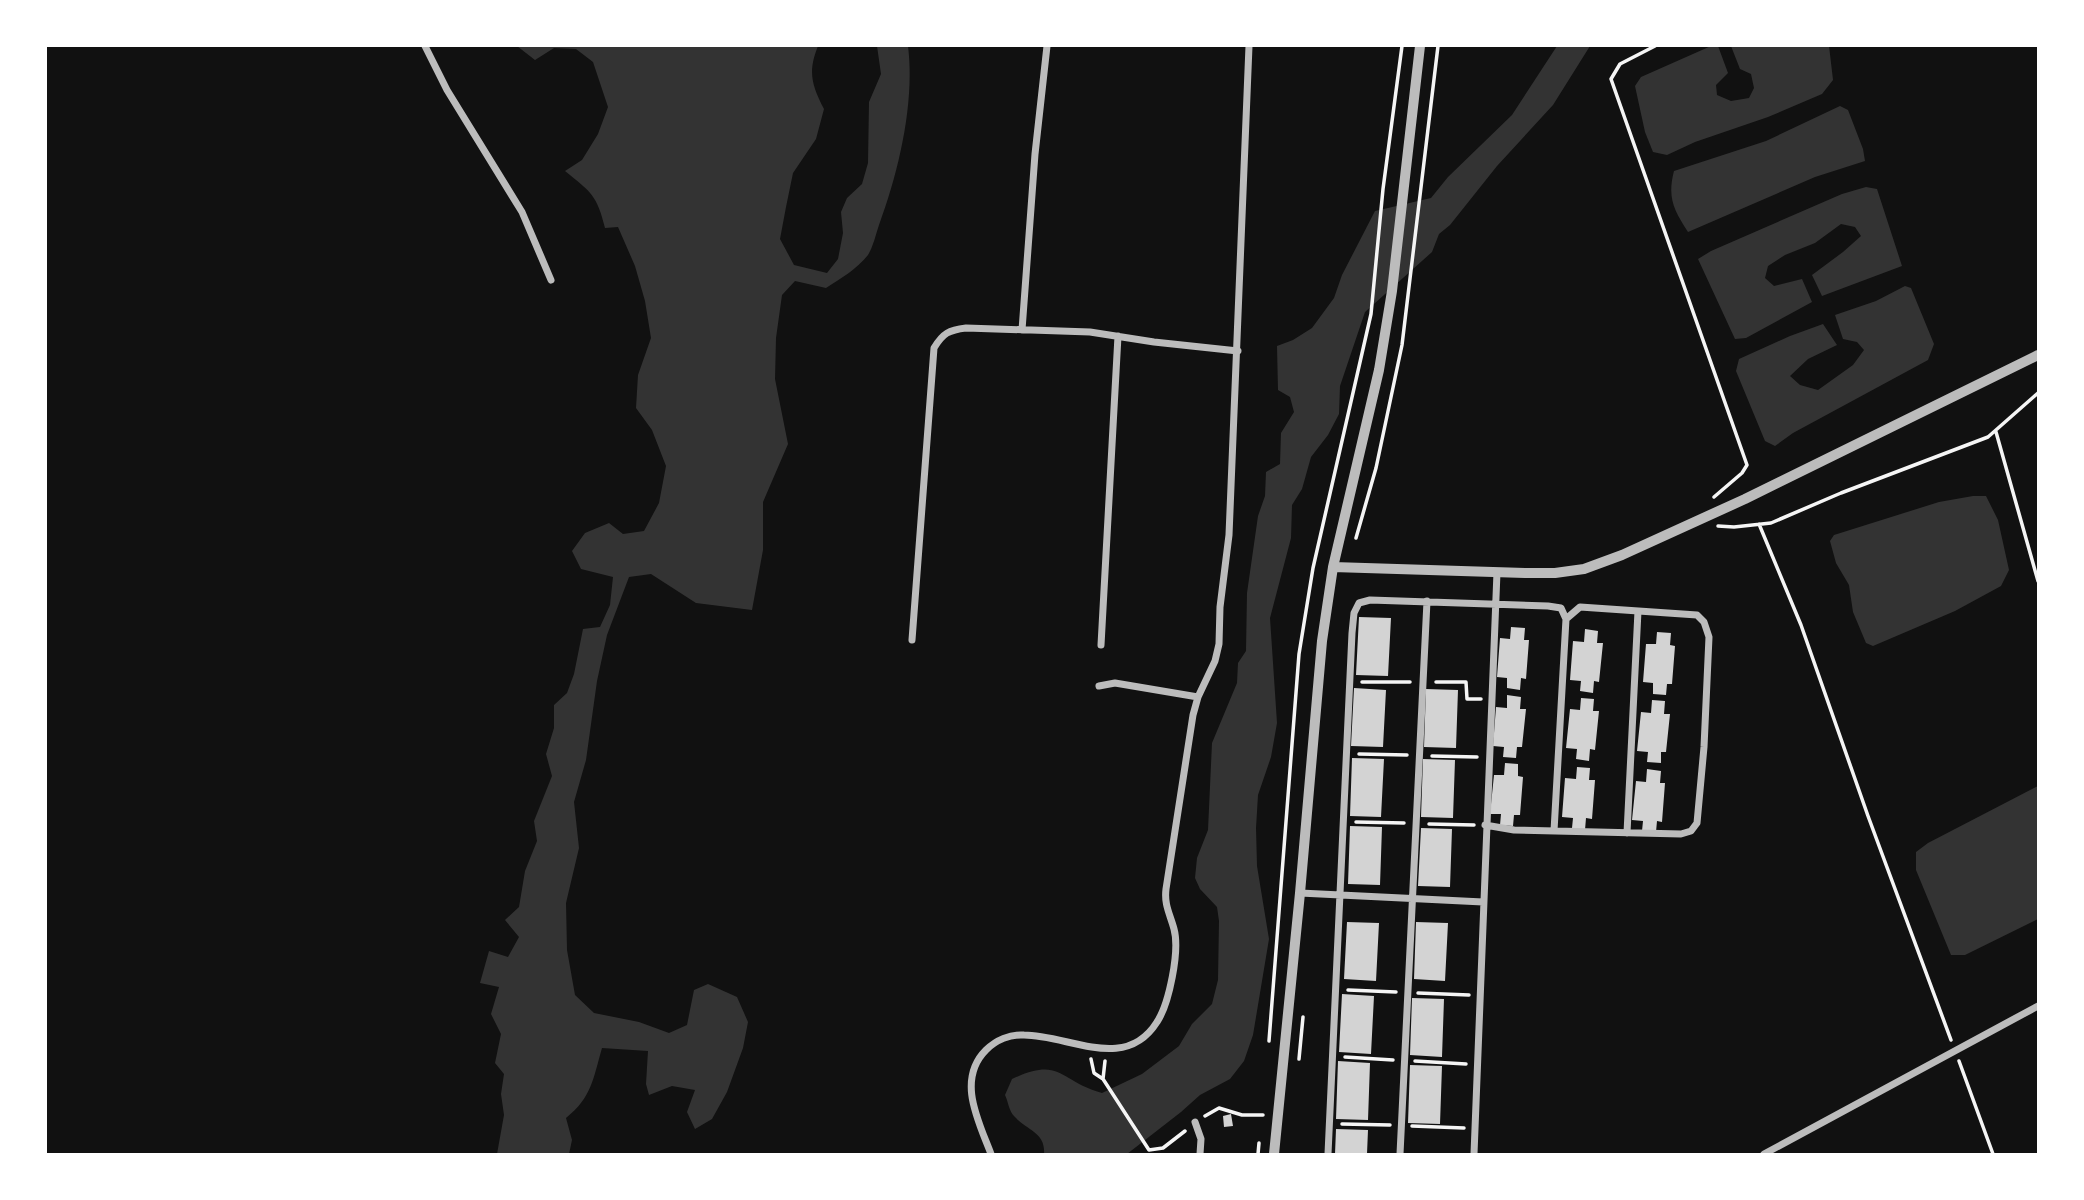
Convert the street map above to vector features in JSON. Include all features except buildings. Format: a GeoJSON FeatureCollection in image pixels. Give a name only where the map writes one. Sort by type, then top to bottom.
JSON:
{"type":"FeatureCollection","features":[{"type":"Feature","properties":{"kind":"street"},"geometry":{"type":"LineString","coordinates":[[425,46],[447,90],[522,212],[551,280]]}},
{"type":"Feature","properties":{"kind":"street"},"geometry":{"type":"LineString","coordinates":[[1022,330],[1035,154],[1047,46]]}},
{"type":"Feature","properties":{"kind":"street"},"geometry":{"type":"LineString","coordinates":[[991,1154],[974,1110],[971,1090],[979,1057],[988,1047],[999,1040],[1026,1035],[1090,1047],[1126,1047],[1150,1032],[1164,1010],[1174,965],[1176,940],[1164,901],[1198,697],[1215,661],[1219,644],[1220,607],[1229,535],[1249,46]]}},
{"type":"Feature","properties":{"kind":"street"},"geometry":{"type":"LineString","coordinates":[[1273,1154],[1322,641],[1333,567],[1379,370],[1392,291],[1420,46]]}},
{"type":"Feature","properties":{"kind":"street"},"geometry":{"type":"LineString","coordinates":[[912,640],[934,348],[941,337],[950,330],[966,328],[1022,330],[1118,336],[1165,344],[1238,351]]}},
{"type":"Feature","properties":{"kind":"street"},"geometry":{"type":"LineString","coordinates":[[1101,645],[1118,336]]}},
{"type":"Feature","properties":{"kind":"street"},"geometry":{"type":"LineString","coordinates":[[1333,567],[1555,573],[1584,569],[1691,524],[2039,355]]}},
{"type":"Feature","properties":{"kind":"street"},"geometry":{"type":"LineString","coordinates":[[1474,1154],[1497,572]]}},
{"type":"Feature","properties":{"kind":"street"},"geometry":{"type":"LineString","coordinates":[[1328,1154],[1354,613],[1359,603],[1370,600],[1427,601],[1561,608],[1566,619],[1554,831]]}},
{"type":"Feature","properties":{"kind":"street"},"geometry":{"type":"LineString","coordinates":[[1400,1154],[1427,601]]}},
{"type":"Feature","properties":{"kind":"street"},"geometry":{"type":"LineString","coordinates":[[1485,825],[1514,830],[1681,834],[1691,831],[1697,823],[1709,638],[1704,622],[1697,615],[1580,607],[1566,619]]}},
{"type":"Feature","properties":{"kind":"street"},"geometry":{"type":"LineString","coordinates":[[1627,833],[1638,611]]}},
{"type":"Feature","properties":{"kind":"street"},"geometry":{"type":"LineString","coordinates":[[1099,685],[1115,683],[1198,697]]}},
{"type":"Feature","properties":{"kind":"street"},"geometry":{"type":"LineString","coordinates":[[1300,892],[1483,902]]}},
{"type":"Feature","properties":{"kind":"street"},"geometry":{"type":"LineString","coordinates":[[1764,1154],[2039,1006]]}},
{"type":"Feature","properties":{"kind":"street"},"geometry":{"type":"LineString","coordinates":[[1195,1122],[1201,1139],[1200,1154]]}},
{"type":"Feature","properties":{"kind":"path"},"geometry":{"type":"LineString","coordinates":[[1371,314],[1383,189],[1402,46]]}},
{"type":"Feature","properties":{"kind":"path"},"geometry":{"type":"LineString","coordinates":[[1410,288],[1438,46]]}},
{"type":"Feature","properties":{"kind":"path"},"geometry":{"type":"LineString","coordinates":[[1655,46],[1620,64],[1611,79],[1746,465],[1742,473],[1710,500]]}},
{"type":"Feature","properties":{"kind":"path"},"geometry":{"type":"LineString","coordinates":[[1691,524],[1734,527],[1770,523],[1852,488],[1989,437],[2039,393]]}},
{"type":"Feature","properties":{"kind":"path"},"geometry":{"type":"LineString","coordinates":[[1995,431],[2039,581]]}},
{"type":"Feature","properties":{"kind":"path"},"geometry":{"type":"LineString","coordinates":[[1759,524],[1801,625],[1868,816],[1993,1154]]}},
{"type":"Feature","properties":{"kind":"path"},"geometry":{"type":"LineString","coordinates":[[1091,1059],[1094,1073],[1104,1079],[1149,1150]]}},
{"type":"Feature","properties":{"kind":"path"},"geometry":{"type":"LineString","coordinates":[[1104,1079],[1105,1061]]}},
{"type":"Feature","properties":{"kind":"shaded area"},"geometry":{"type":"Polygon","coordinates":[[[517,46],[818,46],[812,78],[824,109],[816,139],[793,173],[780,239],[794,265],[827,273],[838,259],[843,233],[841,212],[847,198],[862,184],[868,163],[869,102],[881,74],[877,46],[908,46],[910,68],[907,113],[899,159],[868,255],[854,269],[826,288],[795,281],[782,295],[776,338],[775,379],[788,444],[763,502],[763,550],[752,610],[696,603],[651,574],[629,577],[607,635],[597,681],[586,760],[574,802],[579,848],[566,903],[567,950],[575,995],[594,1013],[639,1022],[669,1033],[687,1025],[694,990],[708,984],[737,997],[748,1022],[743,1048],[727,1092],[712,1119],[695,1129],[687,1112],[695,1090],[672,1086],[649,1095],[646,1084],[648,1051],[602,1048],[586,1095],[566,1118],[572,1140],[569,1154],[497,1154],[504,1115],[501,1094],[504,1074],[495,1063],[501,1034],[491,1014],[499,987],[480,983],[489,951],[508,957],[519,937],[505,920],[519,907],[525,871],[537,841],[534,821],[552,776],[546,754],[554,728],[554,705],[567,693],[574,674],[583,629],[600,627],[610,605],[613,577],[581,569],[572,551],[585,533],[609,523],[623,534],[644,531],[659,503],[666,466],[652,430],[636,408],[638,375],[651,338],[645,301],[635,266],[618,227],[605,228],[592,195],[565,171],[582,160],[598,134],[608,107],[593,62],[576,49],[554,48],[535,60],[517,46]]]}},
{"type":"Feature","properties":{"kind":"shaded area"},"geometry":{"type":"Polygon","coordinates":[[[1557,46],[1590,46],[1553,105],[1497,166],[1450,225],[1439,234],[1432,252],[1365,312],[1340,386],[1339,414],[1328,435],[1311,457],[1302,489],[1292,505],[1291,538],[1270,618],[1277,723],[1271,757],[1258,795],[1256,828],[1257,866],[1269,939],[1253,1035],[1244,1061],[1230,1079],[1200,1095],[1127,1154],[1044,1154],[1039,1136],[1012,1114],[1005,1095],[1012,1079],[1041,1070],[1051,1070],[1102,1093],[1142,1074],[1179,1046],[1192,1024],[1212,1004],[1218,980],[1219,921],[1217,907],[1200,889],[1195,878],[1197,858],[1208,830],[1212,743],[1237,683],[1238,663],[1246,651],[1247,593],[1258,516],[1265,496],[1266,472],[1280,464],[1281,433],[1294,412],[1290,397],[1278,390],[1277,346],[1312,328],[1334,298],[1342,275],[1375,211],[1431,198],[1448,177],[1512,115],[1557,46]]]}},
{"type":"Feature","properties":{"kind":"shaded area"},"geometry":{"type":"Polygon","coordinates":[[[1711,46],[1718,46],[1728,73],[1716,85],[1717,95],[1731,101],[1749,98],[1754,88],[1751,74],[1740,69],[1731,46],[1829,46],[1833,80],[1822,94],[1768,117],[1695,142],[1667,155],[1653,152],[1645,132],[1635,86],[1641,77],[1711,46]]]}},
{"type":"Feature","properties":{"kind":"shaded area"},"geometry":{"type":"Polygon","coordinates":[[[1840,106],[1848,110],[1865,161],[1815,177],[1688,232],[1673,203],[1671,189],[1674,171],[1766,141],[1840,106]]]}},
{"type":"Feature","properties":{"kind":"shaded area"},"geometry":{"type":"Polygon","coordinates":[[[1866,187],[1877,189],[1902,266],[1822,296],[1812,275],[1861,236],[1855,227],[1841,224],[1815,243],[1785,255],[1768,266],[1765,278],[1774,286],[1802,279],[1812,302],[1746,338],[1735,339],[1698,259],[1842,194],[1866,187]]]}},
{"type":"Feature","properties":{"kind":"shaded area"},"geometry":{"type":"Polygon","coordinates":[[[1905,286],[1911,288],[1934,344],[1928,360],[1793,433],[1775,446],[1765,441],[1736,371],[1739,359],[1823,324],[1837,345],[1808,359],[1790,376],[1800,385],[1818,390],[1853,365],[1864,350],[1857,342],[1843,339],[1835,315],[1876,301],[1905,286]]]}},
{"type":"Feature","properties":{"kind":"shaded area"},"geometry":{"type":"Polygon","coordinates":[[[1986,496],[1998,520],[2009,570],[2001,586],[1955,611],[1873,646],[1866,643],[1853,612],[1849,585],[1836,563],[1830,541],[1834,535],[1939,502],[1986,496]]]}},
{"type":"Feature","properties":{"kind":"shaded area"},"geometry":{"type":"Polygon","coordinates":[[[2038,786],[2038,919],[1965,955],[1951,955],[1916,870],[1916,852],[1928,843],[2038,786]]]}}]}
